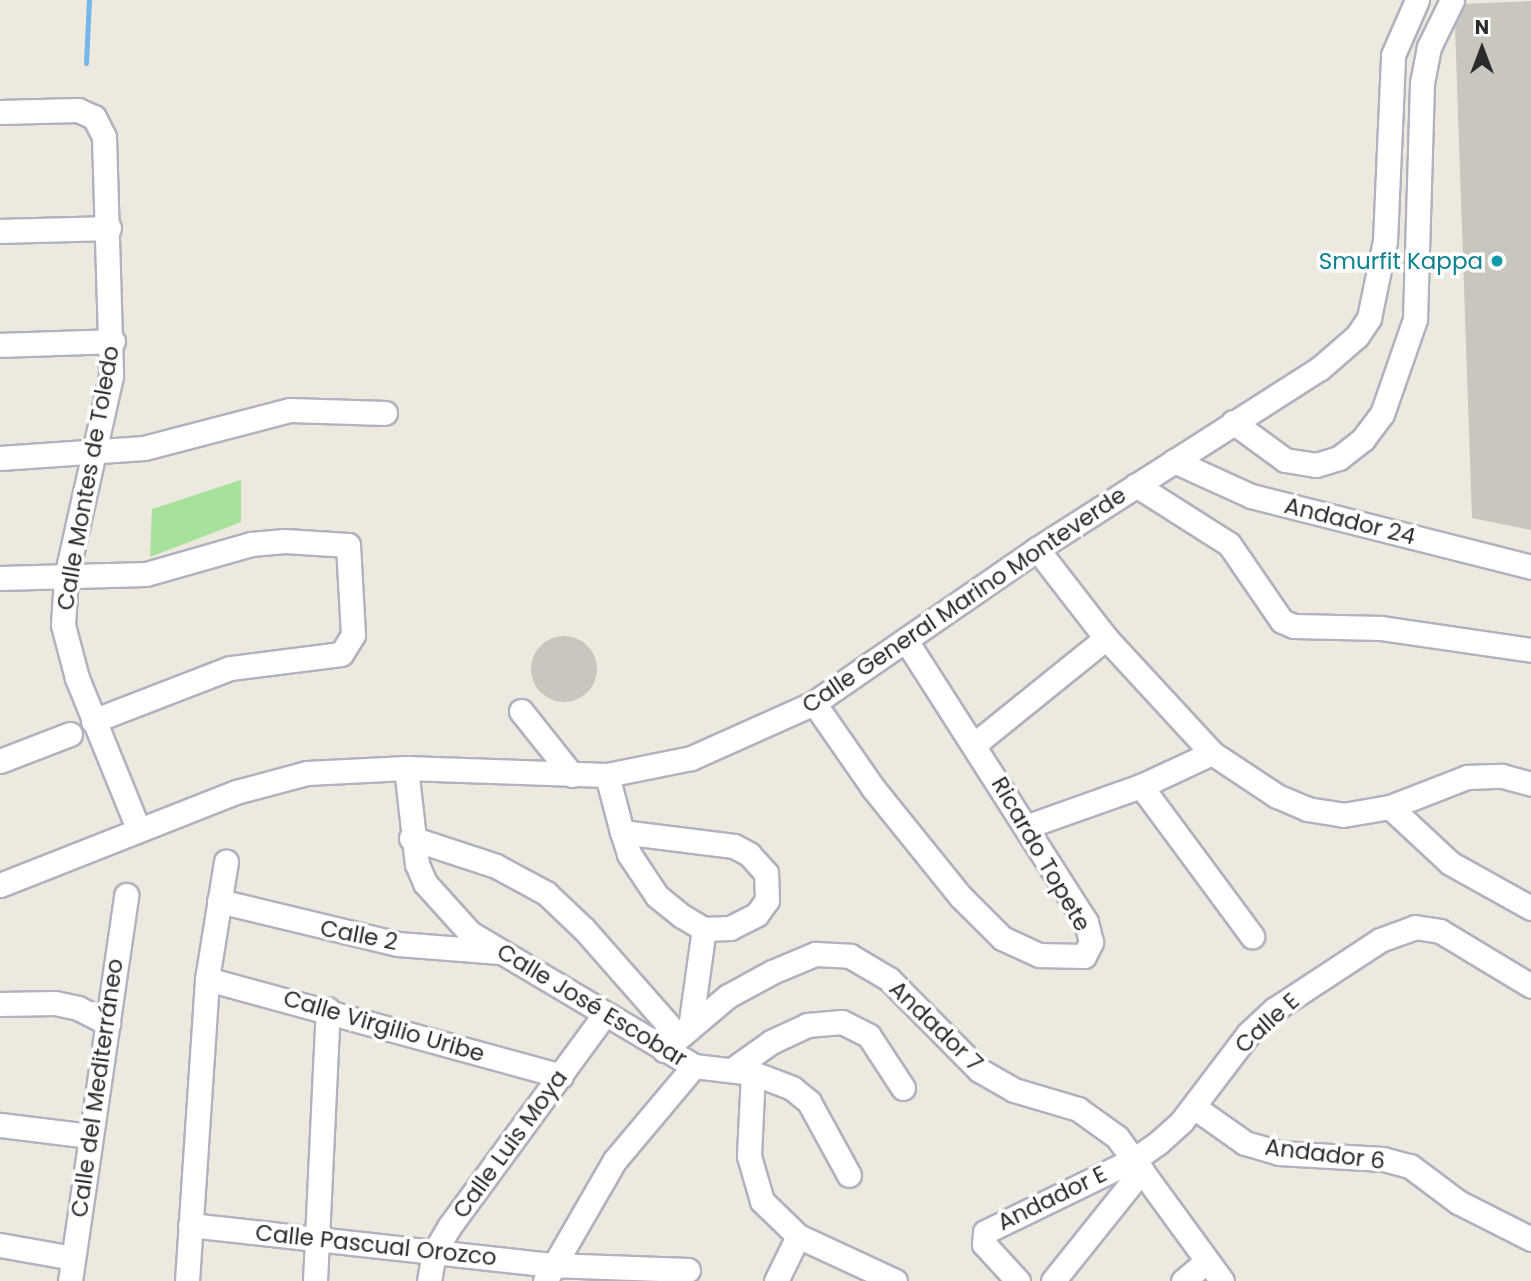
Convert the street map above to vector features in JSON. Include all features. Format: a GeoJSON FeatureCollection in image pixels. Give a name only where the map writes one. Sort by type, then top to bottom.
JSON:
{"type":"FeatureCollection","features":[{"type":"Feature","properties":{"kind":"street","name":"Calle General Marino Monteverde"},"geometry":{"type":"LineString","coordinates":[[0,885],[138,828],[236,792],[307,773],[406,768],[607,775],[691,758],[814,703],[1037,549],[1319,369],[1357,336],[1369,317],[1385,241],[1393,55],[1417,0]]}},
{"type":"Feature","properties":{"kind":"street"},"geometry":{"type":"LineString","coordinates":[[1233,422],[1285,460],[1316,465],[1339,458],[1363,439],[1382,414],[1415,319],[1422,83],[1429,47],[1452,0]]}},
{"type":"Feature","properties":{"kind":"street","name":"Calle Montes de Toledo"},"geometry":{"type":"LineString","coordinates":[[0,112],[78,110],[94,117],[104,137],[113,341],[111,376],[66,578],[63,625],[93,721],[138,828]]}},
{"type":"Feature","properties":{"kind":"street"},"geometry":{"type":"LineString","coordinates":[[0,231],[109,228]]}},
{"type":"Feature","properties":{"kind":"street"},"geometry":{"type":"LineString","coordinates":[[0,345],[113,341]]}},
{"type":"Feature","properties":{"kind":"street"},"geometry":{"type":"LineString","coordinates":[[0,458],[172,443],[290,410],[386,413]]}},
{"type":"Feature","properties":{"kind":"street","name":"Andador 24"},"geometry":{"type":"LineString","coordinates":[[1174,461],[1251,496],[1531,567]]}},
{"type":"Feature","properties":{"kind":"street"},"geometry":{"type":"LineString","coordinates":[[1136,485],[1229,544],[1282,621],[1294,626],[1381,628],[1531,650]]}},
{"type":"Feature","properties":{"kind":"street"},"geometry":{"type":"LineString","coordinates":[[0,579],[146,574],[251,544],[285,541],[348,545],[353,635],[341,654],[230,668],[93,721]]}},
{"type":"Feature","properties":{"kind":"street"},"geometry":{"type":"LineString","coordinates":[[1037,549],[1106,638],[1212,754],[1277,796],[1307,809],[1343,816],[1390,807],[1467,777],[1503,776],[1531,784]]}},
{"type":"Feature","properties":{"kind":"street"},"geometry":{"type":"LineString","coordinates":[[976,743],[1106,638]]}},
{"type":"Feature","properties":{"kind":"street","name":"Ricardo Topete"},"geometry":{"type":"LineString","coordinates":[[814,703],[873,788],[960,897],[1002,938],[1039,955],[1084,957],[1091,942],[1087,922],[976,743],[906,640]]}},
{"type":"Feature","properties":{"kind":"street"},"geometry":{"type":"LineString","coordinates":[[522,711],[572,775]]}},
{"type":"Feature","properties":{"kind":"street"},"geometry":{"type":"LineString","coordinates":[[0,761],[70,734]]}},
{"type":"Feature","properties":{"kind":"street"},"geometry":{"type":"LineString","coordinates":[[1028,825],[1141,786],[1212,754]]}},
{"type":"Feature","properties":{"kind":"street","name":"Calle José Escobar"},"geometry":{"type":"LineString","coordinates":[[406,768],[411,838],[425,883],[447,911],[470,933],[605,1014],[677,1038],[694,1066],[743,1071],[792,1088],[809,1102],[849,1175]]}},
{"type":"Feature","properties":{"kind":"street"},"geometry":{"type":"LineString","coordinates":[[607,775],[622,832],[634,865],[657,897],[704,929],[730,928],[757,914],[768,886],[758,862],[734,846],[622,832]]}},
{"type":"Feature","properties":{"kind":"street"},"geometry":{"type":"LineString","coordinates":[[1141,786],[1252,936]]}},
{"type":"Feature","properties":{"kind":"street"},"geometry":{"type":"LineString","coordinates":[[1390,807],[1450,863],[1531,908]]}},
{"type":"Feature","properties":{"kind":"street"},"geometry":{"type":"LineString","coordinates":[[411,838],[496,866],[546,893],[584,929],[677,1038]]}},
{"type":"Feature","properties":{"kind":"street"},"geometry":{"type":"LineString","coordinates":[[187,1281],[207,979],[226,862]]}},
{"type":"Feature","properties":{"kind":"street","name":"Calle del Mediterráneo"},"geometry":{"type":"LineString","coordinates":[[71,1270],[126,895]]}},
{"type":"Feature","properties":{"kind":"street","name":"Calle 2"},"geometry":{"type":"LineString","coordinates":[[219,901],[398,944],[502,952]]}},
{"type":"Feature","properties":{"kind":"street","name":"Calle E"},"geometry":{"type":"LineString","coordinates":[[1138,1164],[1194,1107],[1248,1034],[1275,1009],[1380,940],[1403,930],[1428,928],[1460,939],[1531,986]]}},
{"type":"Feature","properties":{"kind":"street"},"geometry":{"type":"LineString","coordinates":[[677,1038],[704,929]]}},
{"type":"Feature","properties":{"kind":"street","name":"Andador 7"},"geometry":{"type":"LineString","coordinates":[[677,1038],[728,996],[772,972],[815,954],[841,953],[889,979],[979,1070],[1014,1090],[1078,1109],[1117,1137],[1222,1281]]}},
{"type":"Feature","properties":{"kind":"street","name":"Calle Virgilio Uribe"},"geometry":{"type":"LineString","coordinates":[[207,979],[328,1009],[561,1076]]}},
{"type":"Feature","properties":{"kind":"street"},"geometry":{"type":"LineString","coordinates":[[0,1004],[55,1003],[78,1007],[108,1023]]}},
{"type":"Feature","properties":{"kind":"street"},"geometry":{"type":"LineString","coordinates":[[315,1281],[314,1237],[328,1009]]}},
{"type":"Feature","properties":{"kind":"street","name":"Calle Luis Moya"},"geometry":{"type":"LineString","coordinates":[[429,1281],[434,1253],[605,1014]]}},
{"type":"Feature","properties":{"kind":"street"},"geometry":{"type":"LineString","coordinates":[[895,1281],[798,1236],[762,1201],[753,1178],[743,1071],[771,1042],[807,1025],[842,1021],[869,1036],[903,1088]]}},
{"type":"Feature","properties":{"kind":"street"},"geometry":{"type":"LineString","coordinates":[[548,1273],[615,1160],[694,1066]]}},
{"type":"Feature","properties":{"kind":"street","name":"Andador 6"},"geometry":{"type":"LineString","coordinates":[[1194,1107],[1256,1147],[1410,1166],[1458,1202],[1531,1239]]}},
{"type":"Feature","properties":{"kind":"street"},"geometry":{"type":"LineString","coordinates":[[0,1125],[90,1136]]}},
{"type":"Feature","properties":{"kind":"street"},"geometry":{"type":"LineString","coordinates":[[1053,1281],[1138,1164]]}},
{"type":"Feature","properties":{"kind":"street","name":"Andador E"},"geometry":{"type":"LineString","coordinates":[[1016,1280],[984,1244],[985,1232],[1138,1164]]}},
{"type":"Feature","properties":{"kind":"street","name":"Calle Pascual Orozco"},"geometry":{"type":"LineString","coordinates":[[190,1225],[314,1237],[434,1253],[548,1273],[688,1270]]}},
{"type":"Feature","properties":{"kind":"street"},"geometry":{"type":"LineString","coordinates":[[776,1281],[798,1236]]}},
{"type":"Feature","properties":{"kind":"street"},"geometry":{"type":"LineString","coordinates":[[0,1245],[71,1270]]}},
{"type":"Feature","properties":{"kind":"street"},"geometry":{"type":"LineString","coordinates":[[1183,1281],[1207,1261]]}},
{"type":"Feature","properties":{"kind":"green space"},"geometry":{"type":"Polygon","coordinates":[[[241,480],[241,522],[150,557],[152,509],[241,480]]]}},
{"type":"Feature","properties":{"kind":"building","name":"Smurfit Kappa"},"geometry":{"type":"Polygon","coordinates":[[[1531,1],[1531,530],[1472,518],[1455,26],[1465,4],[1531,1]]]}},
{"type":"Feature","properties":{"kind":"building"},"geometry":{"type":"Polygon","coordinates":[[[558,636],[570,636],[582,641],[592,651],[597,669],[595,682],[582,697],[570,702],[558,702],[546,697],[536,687],[531,675],[531,663],[536,651],[546,641],[558,636]]]}},
{"type":"Feature","properties":{"kind":"waterway"},"geometry":{"type":"LineString","coordinates":[[86,63],[89,0]]}},
{"type":"Feature","properties":{"kind":"place","name":"Smurfit Kappa"},"geometry":{"type":"Point","coordinates":[1497,261]}}]}
